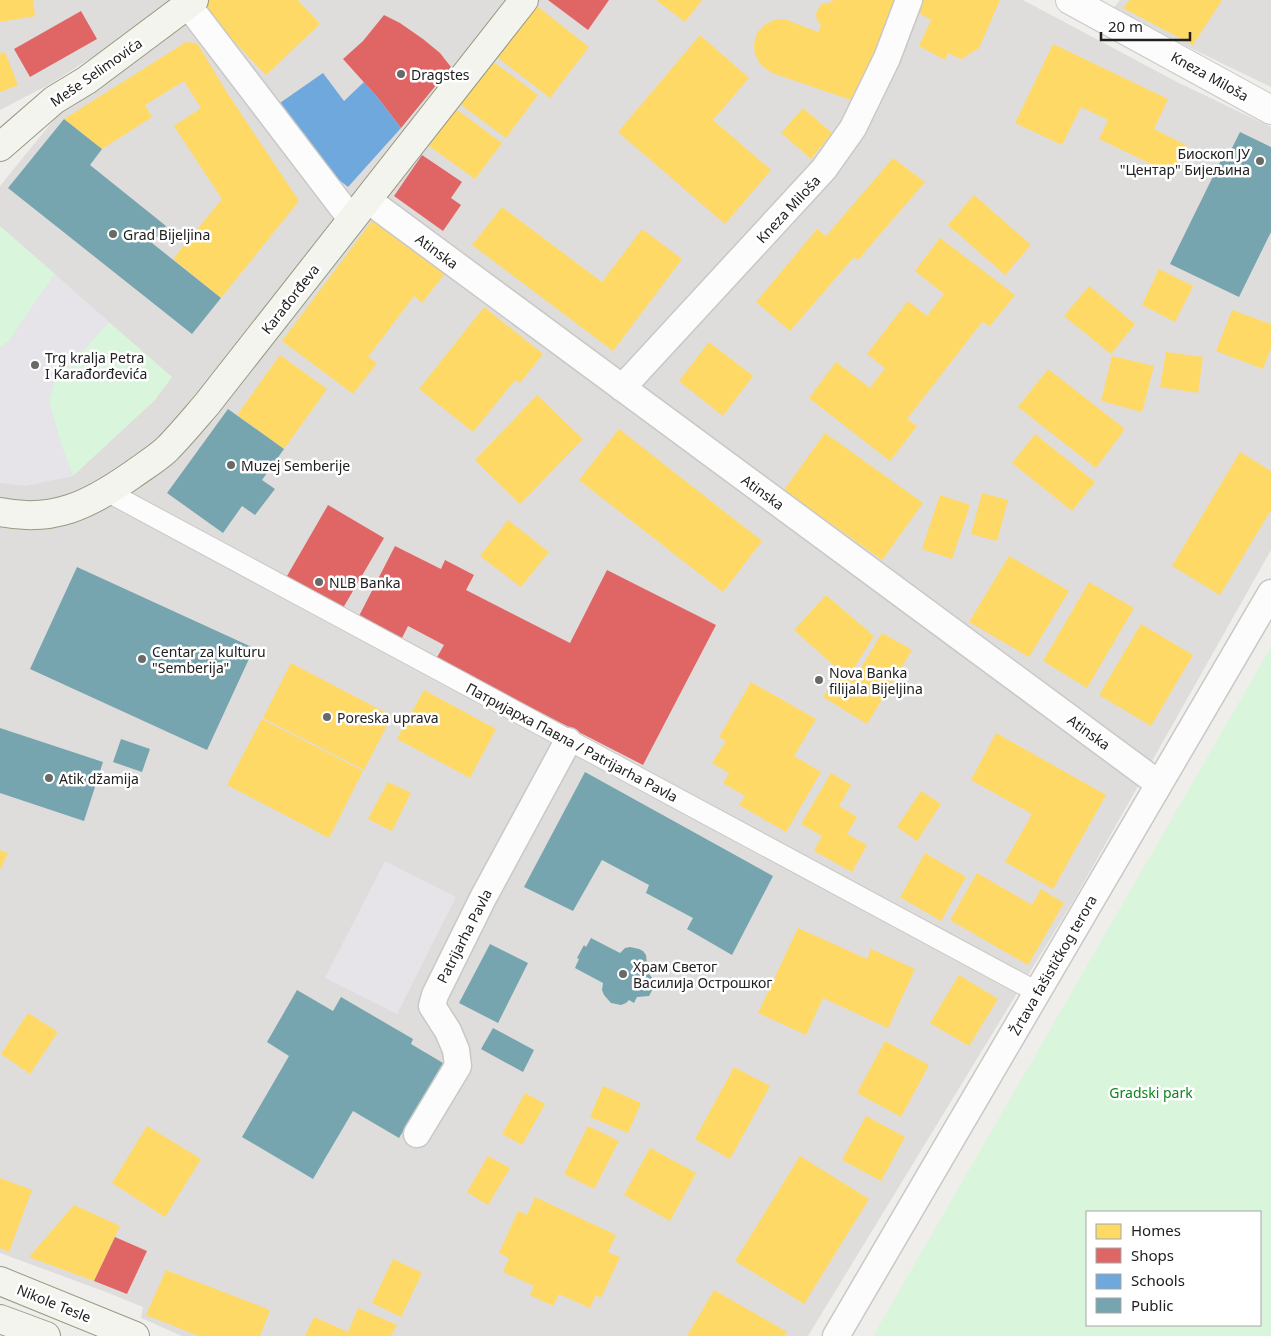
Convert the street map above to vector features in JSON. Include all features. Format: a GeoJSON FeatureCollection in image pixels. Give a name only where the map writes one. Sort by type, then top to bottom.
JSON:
{"type":"FeatureCollection","features":[{"type":"Feature","properties":{"kind":"main road","name":"Karađorđeva"},"geometry":{"type":"LineString","coordinates":[[6,520],[55,514],[73,509],[108,492],[165,451],[207,404],[524,0]]}},
{"type":"Feature","properties":{"kind":"main road","name":"Meše Selimovića"},"geometry":{"type":"LineString","coordinates":[[0,147],[54,100],[87,80],[191,3]]}},
{"type":"Feature","properties":{"kind":"main road","name":"Nikole Tesle"},"geometry":{"type":"LineString","coordinates":[[0,1280],[136,1336]]}},
{"type":"Feature","properties":{"kind":"main road"},"geometry":{"type":"LineString","coordinates":[[0,1319],[46,1336]]}},
{"type":"Feature","properties":{"kind":"street","name":"Kneza Miloša"},"geometry":{"type":"LineString","coordinates":[[622,388],[824,169],[853,128],[886,58],[909,0]]}},
{"type":"Feature","properties":{"kind":"street","name":"Atinska"},"geometry":{"type":"LineString","coordinates":[[191,3],[360,210],[622,388],[1159,784]]}},
{"type":"Feature","properties":{"kind":"street","name":"Kneza Miloša"},"geometry":{"type":"LineString","coordinates":[[1085,3],[1271,110]]}},
{"type":"Feature","properties":{"kind":"street","name":"Патријарха Павла / Patrijarha Pavla"},"geometry":{"type":"LineString","coordinates":[[108,492],[1037,992]]}},
{"type":"Feature","properties":{"kind":"street","name":"Žrtava fašističkog terora"},"geometry":{"type":"LineString","coordinates":[[836,1336],[1271,593]]}},
{"type":"Feature","properties":{"kind":"street","name":"Patrijarha Pavla"},"geometry":{"type":"LineString","coordinates":[[417,1134],[458,1066],[456,1050],[448,1031],[432,1006],[434,995],[483,898],[568,741]]}},
{"type":"Feature","properties":{"kind":"shaded area"},"geometry":{"type":"Polygon","coordinates":[[[0,0],[177,0],[164,12],[50,84],[0,110],[0,0]]]}},
{"type":"Feature","properties":{"kind":"shaded area"},"geometry":{"type":"Polygon","coordinates":[[[200,0],[1023,0],[1177,82],[1271,127],[1271,550],[1075,898],[808,1336],[182,1336],[141,1318],[143,1307],[0,1253],[0,186],[60,112],[200,0]]]}},
{"type":"Feature","properties":{"kind":"shaded area"},"geometry":{"type":"Polygon","coordinates":[[[1120,0],[1271,0],[1271,87],[1112,10],[1120,0]]]}},
{"type":"Feature","properties":{"kind":"shaded area","name":"Trg kralja Petra I Karađorđevića"},"geometry":{"type":"Polygon","coordinates":[[[55,274],[109,322],[54,382],[49,402],[62,447],[73,476],[25,486],[0,483],[0,348],[9,341],[55,274]]]}},
{"type":"Feature","properties":{"kind":"shaded area"},"geometry":{"type":"Polygon","coordinates":[[[0,672],[212,773],[224,788],[365,858],[377,835],[453,872],[525,736],[798,885],[679,1107],[601,1070],[584,1101],[528,1072],[456,1196],[388,1159],[348,1225],[175,1120],[278,978],[239,934],[219,933],[160,994],[111,1032],[49,982],[12,966],[20,943],[37,949],[52,947],[64,936],[62,916],[21,825],[0,816],[0,672]]]}},
{"type":"Feature","properties":{"kind":"shaded area"},"geometry":{"type":"Polygon","coordinates":[[[385,861],[456,897],[397,1014],[325,978],[385,861]]]}},
{"type":"Feature","properties":{"kind":"green space"},"geometry":{"type":"Polygon","coordinates":[[[0,226],[55,274],[9,341],[0,348],[0,226]]]}},
{"type":"Feature","properties":{"kind":"green space"},"geometry":{"type":"Polygon","coordinates":[[[109,322],[172,377],[155,400],[73,476],[62,447],[49,402],[54,382],[109,322]]]}},
{"type":"Feature","properties":{"kind":"green space","name":"Gradski park"},"geometry":{"type":"Polygon","coordinates":[[[1271,647],[1271,1336],[873,1336],[1271,647]]]}},
{"type":"Feature","properties":{"kind":"building: Homes"},"geometry":{"type":"Polygon","coordinates":[[[0,0],[33,0],[35,16],[0,22],[0,0]]]}},
{"type":"Feature","properties":{"kind":"building: Homes"},"geometry":{"type":"Polygon","coordinates":[[[202,0],[298,0],[320,24],[266,75],[198,4],[202,0]]]}},
{"type":"Feature","properties":{"kind":"building: Homes"},"geometry":{"type":"Polygon","coordinates":[[[656,0],[702,0],[685,22],[656,0]]]}},
{"type":"Feature","properties":{"kind":"building: Homes"},"geometry":{"type":"Polygon","coordinates":[[[833,0],[901,0],[857,102],[772,73],[761,65],[755,55],[754,45],[757,33],[764,25],[774,20],[784,19],[818,32],[821,26],[817,20],[816,14],[818,9],[822,4],[832,2],[833,0]]]}},
{"type":"Feature","properties":{"kind":"building: Homes"},"geometry":{"type":"Polygon","coordinates":[[[917,0],[1000,0],[979,48],[961,59],[948,53],[945,60],[919,46],[931,20],[913,9],[917,0]]]}},
{"type":"Feature","properties":{"kind":"building: Homes"},"geometry":{"type":"Polygon","coordinates":[[[1130,0],[1222,0],[1193,45],[1123,8],[1130,0]]]}},
{"type":"Feature","properties":{"kind":"building: Homes"},"geometry":{"type":"Polygon","coordinates":[[[537,6],[589,47],[550,98],[497,57],[537,6]]]}},
{"type":"Feature","properties":{"kind":"building: Homes"},"geometry":{"type":"Polygon","coordinates":[[[700,35],[749,78],[713,120],[771,170],[725,224],[618,132],[700,35]]]}},
{"type":"Feature","properties":{"kind":"building: Homes"},"geometry":{"type":"Polygon","coordinates":[[[186,42],[197,43],[226,91],[299,201],[221,298],[173,259],[222,199],[174,126],[201,108],[184,81],[145,105],[152,117],[102,149],[64,119],[186,42]]]}},
{"type":"Feature","properties":{"kind":"building: Homes"},"geometry":{"type":"Polygon","coordinates":[[[1053,44],[1168,99],[1154,129],[1186,145],[1172,174],[1099,139],[1108,120],[1081,107],[1062,145],[1015,123],[1053,44]]]}},
{"type":"Feature","properties":{"kind":"building: Homes"},"geometry":{"type":"Polygon","coordinates":[[[5,52],[18,85],[0,92],[0,54],[5,52]]]}},
{"type":"Feature","properties":{"kind":"building: Homes"},"geometry":{"type":"Polygon","coordinates":[[[492,61],[538,95],[506,138],[460,104],[492,61]]]}},
{"type":"Feature","properties":{"kind":"building: Homes"},"geometry":{"type":"Polygon","coordinates":[[[803,108],[832,133],[811,159],[781,133],[803,108]]]}},
{"type":"Feature","properties":{"kind":"building: Homes"},"geometry":{"type":"Polygon","coordinates":[[[456,109],[502,143],[475,179],[429,146],[456,109]]]}},
{"type":"Feature","properties":{"kind":"building: Homes"},"geometry":{"type":"Polygon","coordinates":[[[893,158],[925,182],[858,260],[854,257],[790,331],[756,302],[817,229],[826,236],[893,158]]]}},
{"type":"Feature","properties":{"kind":"building: Homes"},"geometry":{"type":"Polygon","coordinates":[[[974,195],[1031,245],[1005,275],[948,225],[974,195]]]}},
{"type":"Feature","properties":{"kind":"building: Homes"},"geometry":{"type":"Polygon","coordinates":[[[502,207],[602,282],[642,229],[682,259],[613,351],[472,245],[502,207]]]}},
{"type":"Feature","properties":{"kind":"building: Homes"},"geometry":{"type":"Polygon","coordinates":[[[374,218],[446,272],[422,303],[414,296],[368,357],[377,363],[353,394],[282,341],[374,218]]]}},
{"type":"Feature","properties":{"kind":"building: Homes"},"geometry":{"type":"Polygon","coordinates":[[[940,238],[1015,295],[990,326],[982,322],[907,419],[917,426],[890,461],[809,398],[836,362],[870,388],[885,368],[867,354],[908,301],[927,316],[944,294],[915,271],[940,238]]]}},
{"type":"Feature","properties":{"kind":"building: Homes"},"geometry":{"type":"Polygon","coordinates":[[[1159,269],[1193,286],[1175,322],[1142,305],[1159,269]]]}},
{"type":"Feature","properties":{"kind":"building: Homes"},"geometry":{"type":"Polygon","coordinates":[[[1089,286],[1135,324],[1111,354],[1064,316],[1089,286]]]}},
{"type":"Feature","properties":{"kind":"building: Homes"},"geometry":{"type":"Polygon","coordinates":[[[484,307],[543,354],[520,383],[515,380],[473,432],[419,389],[484,307]]]}},
{"type":"Feature","properties":{"kind":"building: Homes"},"geometry":{"type":"Polygon","coordinates":[[[1232,310],[1271,324],[1271,348],[1263,369],[1216,351],[1232,310]]]}},
{"type":"Feature","properties":{"kind":"building: Homes"},"geometry":{"type":"Polygon","coordinates":[[[709,342],[753,376],[723,416],[679,381],[709,342]]]}},
{"type":"Feature","properties":{"kind":"building: Homes"},"geometry":{"type":"Polygon","coordinates":[[[1166,352],[1203,357],[1198,393],[1160,387],[1166,352]]]}},
{"type":"Feature","properties":{"kind":"building: Homes"},"geometry":{"type":"Polygon","coordinates":[[[280,355],[327,389],[284,449],[237,415],[280,355]]]}},
{"type":"Feature","properties":{"kind":"building: Homes"},"geometry":{"type":"Polygon","coordinates":[[[1112,356],[1154,366],[1142,412],[1101,401],[1112,356]]]}},
{"type":"Feature","properties":{"kind":"building: Homes"},"geometry":{"type":"Polygon","coordinates":[[[1048,369],[1125,429],[1096,468],[1018,407],[1048,369]]]}},
{"type":"Feature","properties":{"kind":"building: Homes"},"geometry":{"type":"Polygon","coordinates":[[[537,395],[583,439],[520,504],[475,460],[537,395]]]}},
{"type":"Feature","properties":{"kind":"building: Homes"},"geometry":{"type":"Polygon","coordinates":[[[619,429],[762,541],[723,592],[579,480],[619,429]]]}},
{"type":"Feature","properties":{"kind":"building: Homes"},"geometry":{"type":"Polygon","coordinates":[[[825,433],[923,503],[882,560],[784,490],[825,433]]]}},
{"type":"Feature","properties":{"kind":"building: Homes"},"geometry":{"type":"Polygon","coordinates":[[[1035,434],[1095,482],[1072,511],[1012,463],[1035,434]]]}},
{"type":"Feature","properties":{"kind":"building: Homes"},"geometry":{"type":"Polygon","coordinates":[[[1240,452],[1271,471],[1271,510],[1220,595],[1172,566],[1240,452]]]}},
{"type":"Feature","properties":{"kind":"building: Homes"},"geometry":{"type":"Polygon","coordinates":[[[982,493],[1008,500],[997,541],[971,534],[982,493]]]}},
{"type":"Feature","properties":{"kind":"building: Homes"},"geometry":{"type":"Polygon","coordinates":[[[940,495],[970,505],[952,559],[922,549],[940,495]]]}},
{"type":"Feature","properties":{"kind":"building: Homes"},"geometry":{"type":"Polygon","coordinates":[[[508,520],[549,552],[521,587],[480,556],[508,520]]]}},
{"type":"Feature","properties":{"kind":"building: Homes"},"geometry":{"type":"Polygon","coordinates":[[[1009,556],[1069,591],[1029,657],[969,622],[1009,556]]]}},
{"type":"Feature","properties":{"kind":"building: Homes"},"geometry":{"type":"Polygon","coordinates":[[[1089,582],[1134,608],[1087,688],[1043,661],[1089,582]]]}},
{"type":"Feature","properties":{"kind":"building: Homes"},"geometry":{"type":"Polygon","coordinates":[[[826,595],[874,636],[848,678],[794,630],[826,595]]]}},
{"type":"Feature","properties":{"kind":"building: Homes"},"geometry":{"type":"Polygon","coordinates":[[[1141,624],[1193,655],[1151,726],[1099,695],[1141,624]]]}},
{"type":"Feature","properties":{"kind":"building: Homes"},"geometry":{"type":"Polygon","coordinates":[[[882,633],[912,650],[867,724],[823,697],[839,672],[853,681],[882,633]]]}},
{"type":"Feature","properties":{"kind":"building: Homes","name":"Poreska uprava"},"geometry":{"type":"Polygon","coordinates":[[[291,663],[392,716],[364,770],[263,718],[291,663]]]}},
{"type":"Feature","properties":{"kind":"building: Homes"},"geometry":{"type":"Polygon","coordinates":[[[751,682],[816,719],[794,756],[821,772],[786,832],[739,805],[745,796],[723,783],[729,773],[712,763],[726,741],[719,737],[751,682]]]}},
{"type":"Feature","properties":{"kind":"building: Homes"},"geometry":{"type":"Polygon","coordinates":[[[424,690],[496,729],[470,778],[397,739],[424,690]]]}},
{"type":"Feature","properties":{"kind":"building: Homes"},"geometry":{"type":"Polygon","coordinates":[[[262,719],[363,771],[329,838],[227,785],[262,719]]]}},
{"type":"Feature","properties":{"kind":"building: Homes"},"geometry":{"type":"Polygon","coordinates":[[[996,733],[1106,795],[1053,889],[1005,862],[1032,814],[971,780],[996,733]]]}},
{"type":"Feature","properties":{"kind":"building: Homes"},"geometry":{"type":"Polygon","coordinates":[[[831,773],[851,785],[839,806],[857,817],[847,834],[867,845],[852,872],[814,851],[822,836],[801,824],[831,773]]]}},
{"type":"Feature","properties":{"kind":"building: Homes"},"geometry":{"type":"Polygon","coordinates":[[[388,782],[411,793],[392,831],[368,819],[388,782]]]}},
{"type":"Feature","properties":{"kind":"building: Homes"},"geometry":{"type":"Polygon","coordinates":[[[921,791],[941,804],[917,841],[897,827],[921,791]]]}},
{"type":"Feature","properties":{"kind":"building: Homes"},"geometry":{"type":"Polygon","coordinates":[[[0,850],[8,853],[0,870],[0,850]]]}},
{"type":"Feature","properties":{"kind":"building: Homes"},"geometry":{"type":"Polygon","coordinates":[[[925,853],[966,877],[941,921],[900,897],[925,853]]]}},
{"type":"Feature","properties":{"kind":"building: Homes"},"geometry":{"type":"Polygon","coordinates":[[[977,873],[1032,905],[1041,889],[1064,903],[1028,965],[950,920],[977,873]]]}},
{"type":"Feature","properties":{"kind":"building: Homes"},"geometry":{"type":"Polygon","coordinates":[[[798,928],[867,959],[871,949],[915,969],[888,1028],[823,998],[806,1035],[758,1013],[798,928]]]}},
{"type":"Feature","properties":{"kind":"building: Homes"},"geometry":{"type":"Polygon","coordinates":[[[959,975],[998,999],[969,1046],[930,1023],[959,975]]]}},
{"type":"Feature","properties":{"kind":"building: Homes"},"geometry":{"type":"Polygon","coordinates":[[[28,1013],[58,1032],[30,1074],[1,1054],[28,1013]]]}},
{"type":"Feature","properties":{"kind":"building: Homes"},"geometry":{"type":"Polygon","coordinates":[[[885,1041],[929,1065],[901,1117],[857,1093],[885,1041]]]}},
{"type":"Feature","properties":{"kind":"building: Homes"},"geometry":{"type":"Polygon","coordinates":[[[734,1067],[770,1086],[730,1159],[695,1139],[734,1067]]]}},
{"type":"Feature","properties":{"kind":"building: Homes"},"geometry":{"type":"Polygon","coordinates":[[[603,1086],[641,1103],[628,1133],[590,1117],[603,1086]]]}},
{"type":"Feature","properties":{"kind":"building: Homes"},"geometry":{"type":"Polygon","coordinates":[[[525,1093],[545,1104],[522,1145],[502,1134],[525,1093]]]}},
{"type":"Feature","properties":{"kind":"building: Homes"},"geometry":{"type":"Polygon","coordinates":[[[866,1116],[905,1137],[881,1181],[842,1160],[866,1116]]]}},
{"type":"Feature","properties":{"kind":"building: Homes"},"geometry":{"type":"Polygon","coordinates":[[[147,1126],[201,1159],[165,1217],[112,1183],[147,1126]]]}},
{"type":"Feature","properties":{"kind":"building: Homes"},"geometry":{"type":"Polygon","coordinates":[[[588,1126],[619,1141],[594,1189],[564,1174],[588,1126]]]}},
{"type":"Feature","properties":{"kind":"building: Homes"},"geometry":{"type":"Polygon","coordinates":[[[650,1148],[696,1173],[670,1221],[624,1195],[650,1148]]]}},
{"type":"Feature","properties":{"kind":"building: Homes"},"geometry":{"type":"Polygon","coordinates":[[[488,1156],[510,1168],[488,1205],[467,1192],[488,1156]]]}},
{"type":"Feature","properties":{"kind":"building: Homes"},"geometry":{"type":"Polygon","coordinates":[[[800,1156],[869,1199],[804,1304],[735,1261],[800,1156]]]}},
{"type":"Feature","properties":{"kind":"building: Homes"},"geometry":{"type":"Polygon","coordinates":[[[0,1178],[32,1190],[9,1252],[0,1248],[0,1178]]]}},
{"type":"Feature","properties":{"kind":"building: Homes"},"geometry":{"type":"Polygon","coordinates":[[[535,1197],[616,1235],[608,1252],[620,1257],[601,1298],[596,1295],[590,1308],[559,1294],[553,1306],[530,1295],[534,1286],[503,1272],[509,1258],[499,1253],[518,1211],[527,1215],[535,1197]]]}},
{"type":"Feature","properties":{"kind":"building: Homes"},"geometry":{"type":"Polygon","coordinates":[[[74,1205],[120,1226],[94,1281],[29,1257],[74,1205]]]}},
{"type":"Feature","properties":{"kind":"building: Homes"},"geometry":{"type":"Polygon","coordinates":[[[393,1259],[422,1273],[401,1317],[372,1303],[393,1259]]]}},
{"type":"Feature","properties":{"kind":"building: Homes"},"geometry":{"type":"Polygon","coordinates":[[[166,1270],[270,1310],[260,1336],[199,1336],[146,1315],[166,1270]]]}},
{"type":"Feature","properties":{"kind":"building: Homes"},"geometry":{"type":"Polygon","coordinates":[[[714,1290],[787,1332],[784,1336],[687,1336],[714,1290]]]}},
{"type":"Feature","properties":{"kind":"building: Homes"},"geometry":{"type":"Polygon","coordinates":[[[358,1308],[397,1325],[391,1336],[305,1336],[314,1317],[348,1332],[358,1308]]]}},
{"type":"Feature","properties":{"kind":"building: Shops"},"geometry":{"type":"Polygon","coordinates":[[[548,0],[609,0],[588,30],[548,0]]]}},
{"type":"Feature","properties":{"kind":"building: Shops"},"geometry":{"type":"Polygon","coordinates":[[[81,11],[97,39],[30,77],[14,49],[81,11]]]}},
{"type":"Feature","properties":{"kind":"building: Shops","name":"Dragstes"},"geometry":{"type":"Polygon","coordinates":[[[384,15],[400,23],[423,39],[440,53],[451,67],[401,128],[378,98],[343,59],[363,41],[384,15]]]}},
{"type":"Feature","properties":{"kind":"building: Shops"},"geometry":{"type":"Polygon","coordinates":[[[422,155],[462,182],[451,198],[461,205],[443,231],[394,196],[422,155]]]}},
{"type":"Feature","properties":{"kind":"building: Shops"},"geometry":{"type":"Polygon","coordinates":[[[328,505],[384,538],[343,608],[287,576],[328,505]]]}},
{"type":"Feature","properties":{"kind":"building: Shops"},"geometry":{"type":"Polygon","coordinates":[[[395,546],[441,569],[445,560],[474,575],[466,590],[570,643],[607,570],[716,625],[643,765],[436,659],[444,645],[408,626],[402,638],[359,616],[395,546]]]}},
{"type":"Feature","properties":{"kind":"building: Shops"},"geometry":{"type":"Polygon","coordinates":[[[115,1237],[147,1251],[127,1294],[94,1281],[115,1237]]]}},
{"type":"Feature","properties":{"kind":"building: Schools"},"geometry":{"type":"Polygon","coordinates":[[[323,73],[344,101],[364,82],[401,128],[348,187],[329,172],[277,105],[323,73]]]}},
{"type":"Feature","properties":{"kind":"building: Public","name":"Grad Bijeljina"},"geometry":{"type":"Polygon","coordinates":[[[64,119],[102,149],[90,165],[166,226],[152,243],[221,298],[192,334],[8,188],[64,119]]]}},
{"type":"Feature","properties":{"kind":"building: Public"},"geometry":{"type":"Polygon","coordinates":[[[1240,132],[1271,147],[1271,232],[1239,297],[1170,264],[1224,154],[1228,156],[1240,132]]]}},
{"type":"Feature","properties":{"kind":"building: Public","name":"Muzej Semberije"},"geometry":{"type":"Polygon","coordinates":[[[228,409],[284,449],[262,480],[275,489],[255,515],[242,506],[223,533],[167,493],[228,409]]]}},
{"type":"Feature","properties":{"kind":"building: Public","name":"Centar za kulturu \"Semberija\""},"geometry":{"type":"Polygon","coordinates":[[[77,567],[254,648],[207,750],[30,669],[77,567]]]}},
{"type":"Feature","properties":{"kind":"building: Public","name":"Atik džamija"},"geometry":{"type":"Polygon","coordinates":[[[0,728],[103,762],[84,821],[0,793],[0,728]]]}},
{"type":"Feature","properties":{"kind":"building: Public"},"geometry":{"type":"Polygon","coordinates":[[[121,739],[150,749],[142,772],[113,762],[121,739]]]}},
{"type":"Feature","properties":{"kind":"building: Public"},"geometry":{"type":"Polygon","coordinates":[[[585,772],[773,876],[732,955],[687,929],[693,918],[646,893],[649,885],[602,860],[573,911],[524,887],[585,772]]]}},
{"type":"Feature","properties":{"kind":"building: Public"},"geometry":{"type":"Polygon","coordinates":[[[591,938],[620,953],[625,948],[630,947],[643,951],[646,955],[647,964],[652,967],[649,974],[656,983],[649,996],[637,997],[634,1003],[629,1000],[621,1005],[611,1003],[602,990],[603,983],[575,968],[579,959],[577,958],[584,945],[586,947],[591,938]]]}},
{"type":"Feature","properties":{"kind":"building: Public"},"geometry":{"type":"Polygon","coordinates":[[[490,944],[528,963],[498,1023],[459,1003],[490,944]]]}},
{"type":"Feature","properties":{"kind":"building: Public"},"geometry":{"type":"Polygon","coordinates":[[[297,990],[333,1011],[341,997],[413,1039],[411,1044],[443,1063],[399,1138],[353,1111],[313,1179],[242,1137],[289,1056],[267,1042],[297,990]]]}},
{"type":"Feature","properties":{"kind":"building: Public"},"geometry":{"type":"Polygon","coordinates":[[[493,1028],[534,1050],[523,1072],[481,1049],[493,1028]]]}},
{"type":"Feature","properties":{"kind":"place","name":"Dragstes"},"geometry":{"type":"Point","coordinates":[401,74]}},
{"type":"Feature","properties":{"kind":"place","name":"Биоскоп ЈУ \"Центар\" Бијељина"},"geometry":{"type":"Point","coordinates":[1260,161]}},
{"type":"Feature","properties":{"kind":"place","name":"Grad Bijeljina"},"geometry":{"type":"Point","coordinates":[113,234]}},
{"type":"Feature","properties":{"kind":"place","name":"Trg kralja Petra I Karađorđevića"},"geometry":{"type":"Point","coordinates":[35,365]}},
{"type":"Feature","properties":{"kind":"place","name":"Muzej Semberije"},"geometry":{"type":"Point","coordinates":[231,465]}},
{"type":"Feature","properties":{"kind":"place","name":"NLB Banka"},"geometry":{"type":"Point","coordinates":[319,582]}},
{"type":"Feature","properties":{"kind":"place","name":"Centar za kulturu \"Semberija\""},"geometry":{"type":"Point","coordinates":[142,659]}},
{"type":"Feature","properties":{"kind":"place","name":"Nova Banka filijala Bijeljina"},"geometry":{"type":"Point","coordinates":[819,680]}},
{"type":"Feature","properties":{"kind":"place","name":"Poreska uprava"},"geometry":{"type":"Point","coordinates":[327,717]}},
{"type":"Feature","properties":{"kind":"place","name":"Atik džamija"},"geometry":{"type":"Point","coordinates":[49,778]}},
{"type":"Feature","properties":{"kind":"place","name":"Храм Светог Василија Острошког"},"geometry":{"type":"Point","coordinates":[623,974]}}]}
